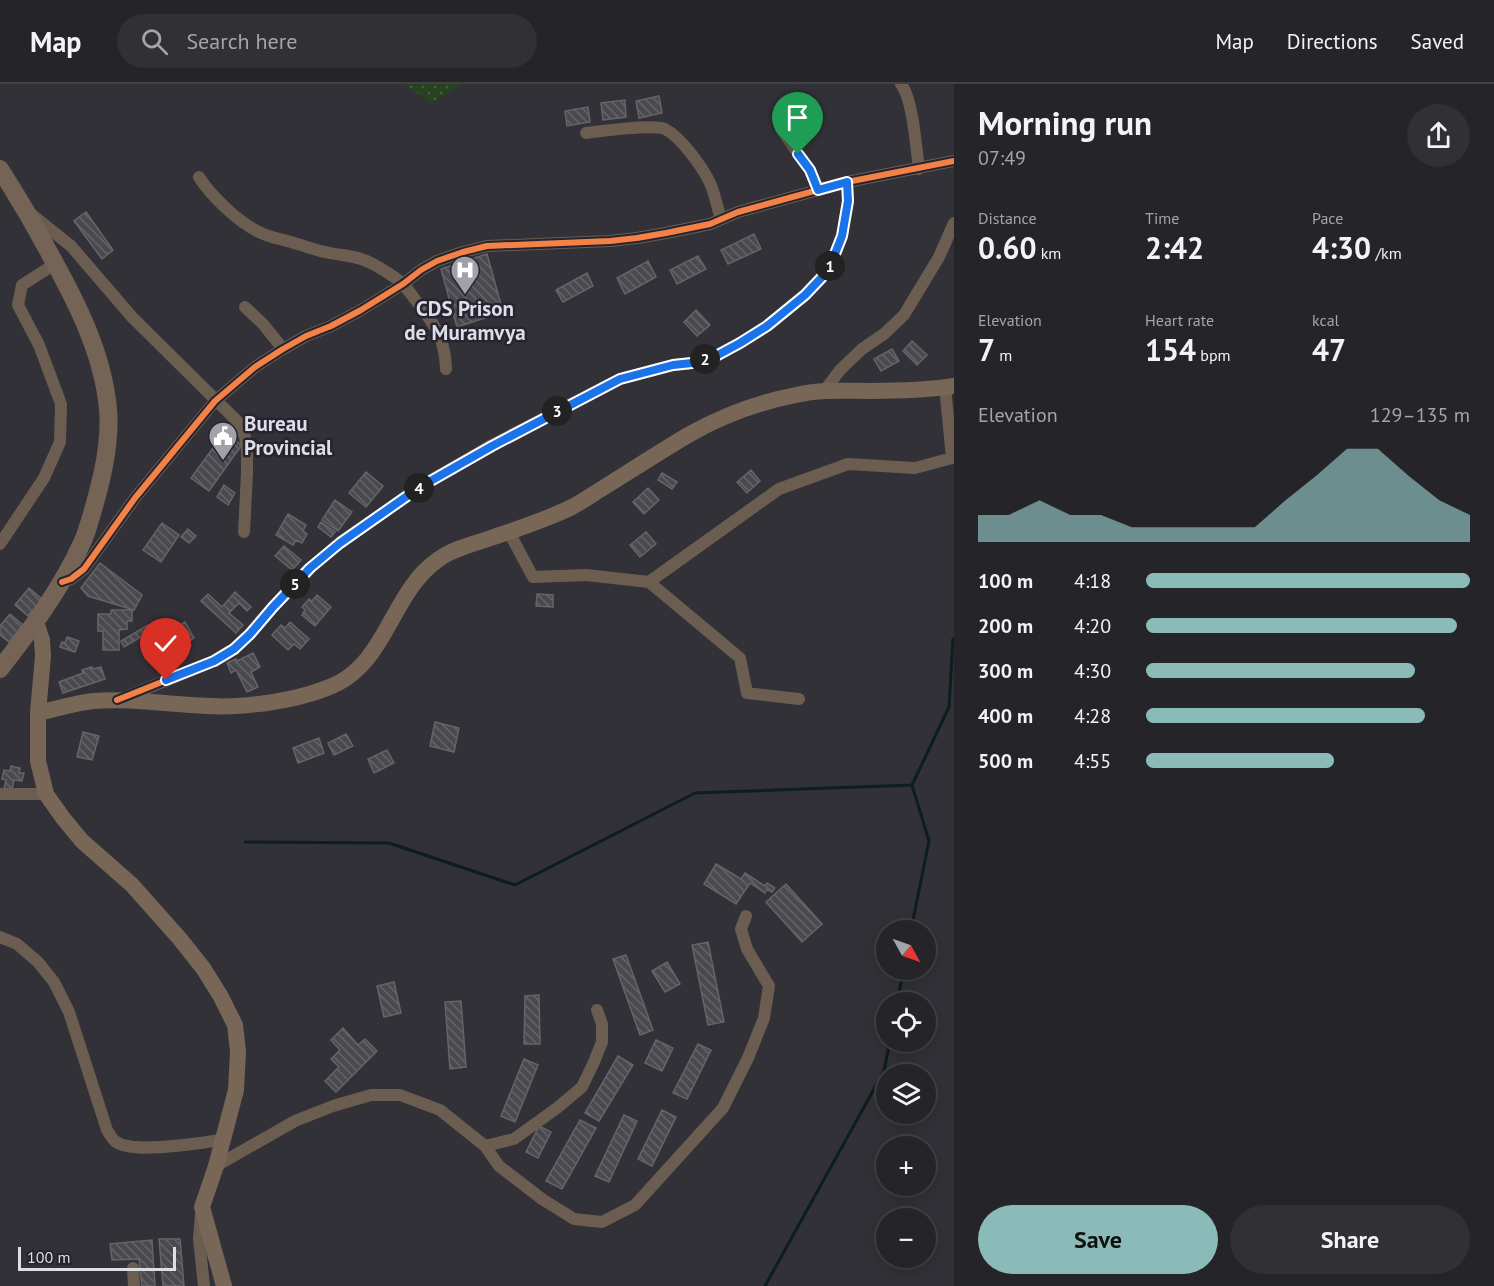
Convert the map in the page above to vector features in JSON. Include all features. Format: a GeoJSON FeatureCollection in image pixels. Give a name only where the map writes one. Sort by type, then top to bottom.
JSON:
{"type":"FeatureCollection","features":[{"type":"Feature","properties":{"kind":"main road"},"geometry":{"type":"LineString","coordinates":[[0,669],[36,622],[62,582],[83,541],[100,486],[108,437],[108,409],[93,345],[82,315],[25,209],[1,171]]}},
{"type":"Feature","properties":{"kind":"main road"},"geometry":{"type":"LineString","coordinates":[[38,713],[92,701],[117,700],[236,706],[268,702],[327,689],[356,672],[388,628],[413,584],[427,567],[441,557],[572,507],[690,434],[716,421],[796,394],[825,390],[926,390],[949,387]]}},
{"type":"Feature","properties":{"kind":"main road"},"geometry":{"type":"LineString","coordinates":[[36,622],[42,640],[43,656],[38,713],[38,761],[46,794],[82,841],[132,885],[180,939],[220,995],[235,1025],[238,1051],[236,1090],[216,1166],[202,1207],[224,1286]]}},
{"type":"Feature","properties":{"kind":"street"},"geometry":{"type":"LineString","coordinates":[[907,86],[919,169]]}},
{"type":"Feature","properties":{"kind":"street"},"geometry":{"type":"LineString","coordinates":[[586,133],[664,128],[689,150],[710,183],[721,219]]}},
{"type":"Feature","properties":{"kind":"street"},"geometry":{"type":"LineString","coordinates":[[781,129],[810,170],[818,190]]}},
{"type":"Feature","properties":{"kind":"street"},"geometry":{"type":"LineString","coordinates":[[62,582],[71,579],[84,569],[135,498],[215,401],[255,367],[283,349],[341,321],[437,261],[487,246],[637,238],[710,224],[770,202],[847,182],[954,161]]}},
{"type":"Feature","properties":{"kind":"street"},"geometry":{"type":"LineString","coordinates":[[199,177],[207,189],[224,205],[244,223],[259,232],[323,252],[362,259],[403,284],[433,323],[442,339],[446,353],[446,369]]}},
{"type":"Feature","properties":{"kind":"street"},"geometry":{"type":"LineString","coordinates":[[117,700],[214,661],[234,649],[310,568],[340,543],[420,487],[482,451],[620,379],[716,356],[767,326],[805,295],[831,264],[842,236],[848,201],[847,182]]}},
{"type":"Feature","properties":{"kind":"street"},"geometry":{"type":"LineString","coordinates":[[25,209],[71,246],[132,317],[239,423],[245,437],[247,451],[244,532]]}},
{"type":"Feature","properties":{"kind":"street"},"geometry":{"type":"LineString","coordinates":[[825,390],[840,370],[862,349],[884,334],[904,315],[939,257],[954,223]]}},
{"type":"Feature","properties":{"kind":"street"},"geometry":{"type":"LineString","coordinates":[[0,544],[44,478],[60,441],[61,404],[39,345],[18,305],[22,285],[55,264]]}},
{"type":"Feature","properties":{"kind":"street"},"geometry":{"type":"LineString","coordinates":[[245,307],[263,324],[283,349]]}},
{"type":"Feature","properties":{"kind":"street"},"geometry":{"type":"LineString","coordinates":[[649,582],[779,489],[848,464],[915,468],[952,458],[949,387]]}},
{"type":"Feature","properties":{"kind":"street"},"geometry":{"type":"LineString","coordinates":[[509,532],[533,577],[586,575],[649,582],[740,658],[747,693],[799,699]]}},
{"type":"Feature","properties":{"kind":"street"},"geometry":{"type":"LineString","coordinates":[[0,794],[46,794]]}},
{"type":"Feature","properties":{"kind":"street"},"geometry":{"type":"LineString","coordinates":[[216,1166],[295,1122],[333,1106],[371,1095],[400,1095],[440,1110],[485,1146],[498,1166],[542,1199],[574,1219],[602,1222],[635,1205],[723,1108],[748,1058],[764,1018],[769,986],[747,949],[741,929],[746,916]]}},
{"type":"Feature","properties":{"kind":"street"},"geometry":{"type":"LineString","coordinates":[[0,937],[17,944],[38,962],[54,982],[69,1012],[107,1130],[115,1142],[131,1148],[174,1146],[221,1140]]}},
{"type":"Feature","properties":{"kind":"street"},"geometry":{"type":"LineString","coordinates":[[485,1146],[514,1139],[582,1088],[602,1042],[602,1024],[597,1010]]}},
{"type":"Feature","properties":{"kind":"street"},"geometry":{"type":"LineString","coordinates":[[202,1207],[199,1239],[204,1286]]}},
{"type":"Feature","properties":{"kind":"street"},"geometry":{"type":"LineString","coordinates":[[133,1268],[134,1286]]}},
{"type":"Feature","properties":{"kind":"green space"},"geometry":{"type":"Polygon","coordinates":[[[405,84],[462,84],[431,103],[405,84]]]}},
{"type":"Feature","properties":{"kind":"building"},"geometry":{"type":"Polygon","coordinates":[[[659,96],[662,113],[639,118],[636,101],[659,96]]]}},
{"type":"Feature","properties":{"kind":"building"},"geometry":{"type":"Polygon","coordinates":[[[625,100],[626,117],[603,120],[601,103],[625,100]]]}},
{"type":"Feature","properties":{"kind":"building"},"geometry":{"type":"Polygon","coordinates":[[[588,107],[590,122],[567,126],[565,111],[588,107]]]}},
{"type":"Feature","properties":{"kind":"building"},"geometry":{"type":"Polygon","coordinates":[[[86,212],[113,250],[102,259],[74,221],[86,212]]]}},
{"type":"Feature","properties":{"kind":"building"},"geometry":{"type":"Polygon","coordinates":[[[754,234],[761,249],[728,264],[721,250],[754,234]]]}},
{"type":"Feature","properties":{"kind":"building"},"geometry":{"type":"Polygon","coordinates":[[[487,254],[503,312],[457,327],[441,269],[487,254]]]}},
{"type":"Feature","properties":{"kind":"building"},"geometry":{"type":"Polygon","coordinates":[[[698,256],[706,269],[677,284],[670,270],[698,256]]]}},
{"type":"Feature","properties":{"kind":"building"},"geometry":{"type":"Polygon","coordinates":[[[648,261],[656,277],[625,294],[617,278],[648,261]]]}},
{"type":"Feature","properties":{"kind":"building"},"geometry":{"type":"Polygon","coordinates":[[[587,273],[593,286],[563,302],[556,290],[587,273]]]}},
{"type":"Feature","properties":{"kind":"building"},"geometry":{"type":"Polygon","coordinates":[[[696,310],[710,325],[697,336],[684,322],[696,310]]]}},
{"type":"Feature","properties":{"kind":"building"},"geometry":{"type":"Polygon","coordinates":[[[912,341],[927,355],[917,365],[903,351],[912,341]]]}},
{"type":"Feature","properties":{"kind":"building"},"geometry":{"type":"Polygon","coordinates":[[[892,349],[899,361],[881,371],[874,359],[892,349]]]}},
{"type":"Feature","properties":{"kind":"building"},"geometry":{"type":"Polygon","coordinates":[[[227,429],[241,446],[209,491],[191,478],[227,429]]]}},
{"type":"Feature","properties":{"kind":"building"},"geometry":{"type":"Polygon","coordinates":[[[751,470],[760,481],[747,493],[737,482],[751,470]]]}},
{"type":"Feature","properties":{"kind":"building"},"geometry":{"type":"Polygon","coordinates":[[[366,472],[383,486],[366,507],[349,493],[366,472]]]}},
{"type":"Feature","properties":{"kind":"building"},"geometry":{"type":"Polygon","coordinates":[[[662,473],[677,482],[672,489],[658,480],[662,473]]]}},
{"type":"Feature","properties":{"kind":"building"},"geometry":{"type":"Polygon","coordinates":[[[224,485],[235,493],[228,505],[217,497],[224,485]]]}},
{"type":"Feature","properties":{"kind":"building"},"geometry":{"type":"Polygon","coordinates":[[[648,488],[659,500],[644,514],[633,502],[648,488]]]}},
{"type":"Feature","properties":{"kind":"building"},"geometry":{"type":"Polygon","coordinates":[[[335,500],[352,512],[338,531],[322,520],[335,500]]]}},
{"type":"Feature","properties":{"kind":"building"},"geometry":{"type":"Polygon","coordinates":[[[288,514],[306,525],[303,531],[307,534],[302,543],[296,540],[293,545],[276,535],[288,514]]]}},
{"type":"Feature","properties":{"kind":"building"},"geometry":{"type":"Polygon","coordinates":[[[321,522],[335,532],[331,537],[318,527],[321,522]]]}},
{"type":"Feature","properties":{"kind":"building"},"geometry":{"type":"Polygon","coordinates":[[[162,523],[179,535],[161,562],[143,550],[162,523]]]}},
{"type":"Feature","properties":{"kind":"building"},"geometry":{"type":"Polygon","coordinates":[[[188,529],[196,536],[189,543],[181,537],[188,529]]]}},
{"type":"Feature","properties":{"kind":"building"},"geometry":{"type":"Polygon","coordinates":[[[646,532],[656,544],[640,557],[630,545],[646,532]]]}},
{"type":"Feature","properties":{"kind":"building"},"geometry":{"type":"Polygon","coordinates":[[[284,546],[301,560],[292,570],[275,556],[284,546]]]}},
{"type":"Feature","properties":{"kind":"building"},"geometry":{"type":"Polygon","coordinates":[[[100,563],[142,595],[134,610],[88,596],[81,588],[100,563]]]}},
{"type":"Feature","properties":{"kind":"building"},"geometry":{"type":"Polygon","coordinates":[[[29,588],[42,599],[28,616],[15,605],[29,588]]]}},
{"type":"Feature","properties":{"kind":"building"},"geometry":{"type":"Polygon","coordinates":[[[235,592],[251,607],[247,611],[239,603],[229,613],[243,625],[236,633],[201,601],[208,594],[222,607],[235,592]]]}},
{"type":"Feature","properties":{"kind":"building"},"geometry":{"type":"Polygon","coordinates":[[[537,594],[553,595],[553,607],[536,606],[537,594]]]}},
{"type":"Feature","properties":{"kind":"building"},"geometry":{"type":"Polygon","coordinates":[[[317,595],[331,607],[315,626],[302,615],[305,610],[302,607],[309,599],[312,601],[317,595]]]}},
{"type":"Feature","properties":{"kind":"building"},"geometry":{"type":"Polygon","coordinates":[[[111,610],[132,610],[132,621],[127,621],[127,629],[119,630],[119,650],[103,650],[103,631],[98,631],[98,614],[111,614],[111,610]]]}},
{"type":"Feature","properties":{"kind":"building"},"geometry":{"type":"Polygon","coordinates":[[[10,614],[23,625],[9,642],[0,635],[0,626],[10,614]]]}},
{"type":"Feature","properties":{"kind":"building"},"geometry":{"type":"Polygon","coordinates":[[[185,622],[194,638],[189,641],[191,646],[178,653],[167,632],[185,622]]]}},
{"type":"Feature","properties":{"kind":"building"},"geometry":{"type":"Polygon","coordinates":[[[290,622],[309,639],[300,649],[294,644],[288,650],[272,635],[281,625],[285,628],[290,622]]]}},
{"type":"Feature","properties":{"kind":"building"},"geometry":{"type":"Polygon","coordinates":[[[148,625],[151,631],[124,647],[121,641],[148,625]]]}},
{"type":"Feature","properties":{"kind":"building"},"geometry":{"type":"Polygon","coordinates":[[[67,637],[79,641],[75,652],[60,647],[62,642],[65,643],[67,637]]]}},
{"type":"Feature","properties":{"kind":"building"},"geometry":{"type":"Polygon","coordinates":[[[253,653],[260,667],[251,672],[258,687],[247,692],[236,670],[231,673],[227,663],[253,653]]]}},
{"type":"Feature","properties":{"kind":"building"},"geometry":{"type":"Polygon","coordinates":[[[92,667],[93,669],[101,667],[105,679],[63,693],[59,682],[92,667]]]}},
{"type":"Feature","properties":{"kind":"building"},"geometry":{"type":"Polygon","coordinates":[[[435,722],[459,728],[454,752],[430,746],[435,722]]]}},
{"type":"Feature","properties":{"kind":"building"},"geometry":{"type":"Polygon","coordinates":[[[83,732],[99,736],[92,760],[77,757],[83,732]]]}},
{"type":"Feature","properties":{"kind":"building"},"geometry":{"type":"Polygon","coordinates":[[[346,734],[353,746],[334,755],[328,743],[346,734]]]}},
{"type":"Feature","properties":{"kind":"building"},"geometry":{"type":"Polygon","coordinates":[[[319,738],[324,753],[298,763],[293,748],[319,738]]]}},
{"type":"Feature","properties":{"kind":"building"},"geometry":{"type":"Polygon","coordinates":[[[387,750],[394,763],[374,773],[368,759],[387,750]]]}},
{"type":"Feature","properties":{"kind":"building"},"geometry":{"type":"Polygon","coordinates":[[[11,766],[20,768],[19,773],[24,773],[22,781],[14,780],[12,790],[4,789],[6,780],[2,779],[4,770],[10,771],[11,766]]]}},
{"type":"Feature","properties":{"kind":"building"},"geometry":{"type":"Polygon","coordinates":[[[716,864],[741,879],[745,873],[765,886],[767,883],[775,888],[772,892],[767,889],[765,893],[750,883],[736,904],[704,884],[716,864]]]}},
{"type":"Feature","properties":{"kind":"building"},"geometry":{"type":"Polygon","coordinates":[[[786,884],[822,924],[802,942],[766,902],[786,884]]]}},
{"type":"Feature","properties":{"kind":"building"},"geometry":{"type":"Polygon","coordinates":[[[708,942],[724,1022],[708,1025],[692,945],[708,942]]]}},
{"type":"Feature","properties":{"kind":"building"},"geometry":{"type":"Polygon","coordinates":[[[626,955],[653,1030],[640,1035],[613,959],[626,955]]]}},
{"type":"Feature","properties":{"kind":"building"},"geometry":{"type":"Polygon","coordinates":[[[667,962],[680,984],[665,992],[652,971],[667,962]]]}},
{"type":"Feature","properties":{"kind":"building"},"geometry":{"type":"Polygon","coordinates":[[[394,982],[401,1013],[384,1017],[377,986],[394,982]]]}},
{"type":"Feature","properties":{"kind":"building"},"geometry":{"type":"Polygon","coordinates":[[[539,995],[540,1044],[524,1044],[525,996],[539,995]]]}},
{"type":"Feature","properties":{"kind":"building"},"geometry":{"type":"Polygon","coordinates":[[[461,1001],[466,1067],[450,1069],[445,1002],[461,1001]]]}},
{"type":"Feature","properties":{"kind":"building"},"geometry":{"type":"Polygon","coordinates":[[[343,1028],[358,1045],[365,1039],[377,1051],[336,1092],[325,1081],[339,1067],[331,1059],[340,1050],[331,1040],[343,1028]]]}},
{"type":"Feature","properties":{"kind":"building"},"geometry":{"type":"Polygon","coordinates":[[[656,1040],[673,1048],[662,1071],[645,1063],[656,1040]]]}},
{"type":"Feature","properties":{"kind":"building"},"geometry":{"type":"Polygon","coordinates":[[[698,1044],[711,1050],[687,1099],[673,1093],[698,1044]]]}},
{"type":"Feature","properties":{"kind":"building"},"geometry":{"type":"Polygon","coordinates":[[[618,1056],[633,1065],[599,1121],[585,1113],[618,1056]]]}},
{"type":"Feature","properties":{"kind":"building"},"geometry":{"type":"Polygon","coordinates":[[[524,1059],[538,1065],[515,1122],[501,1116],[524,1059]]]}},
{"type":"Feature","properties":{"kind":"building"},"geometry":{"type":"Polygon","coordinates":[[[662,1110],[676,1117],[652,1166],[638,1159],[662,1110]]]}},
{"type":"Feature","properties":{"kind":"building"},"geometry":{"type":"Polygon","coordinates":[[[624,1115],[637,1121],[609,1182],[595,1176],[624,1115]]]}},
{"type":"Feature","properties":{"kind":"building"},"geometry":{"type":"Polygon","coordinates":[[[580,1120],[596,1128],[562,1189],[546,1181],[580,1120]]]}},
{"type":"Feature","properties":{"kind":"building"},"geometry":{"type":"Polygon","coordinates":[[[539,1126],[551,1132],[538,1158],[526,1152],[539,1126]]]}},
{"type":"Feature","properties":{"kind":"building"},"geometry":{"type":"Polygon","coordinates":[[[159,1239],[180,1239],[184,1286],[163,1286],[159,1239]]]}},
{"type":"Feature","properties":{"kind":"building"},"geometry":{"type":"Polygon","coordinates":[[[152,1240],[155,1286],[142,1286],[139,1259],[112,1260],[110,1244],[152,1240]]]}},
{"type":"Feature","properties":{"kind":"waterway"},"geometry":{"type":"LineString","coordinates":[[913,920],[929,841],[912,785],[949,707],[954,639]]}},
{"type":"Feature","properties":{"kind":"waterway"},"geometry":{"type":"LineString","coordinates":[[245,842],[389,843],[515,885],[695,793],[912,785]]}},
{"type":"Feature","properties":{"kind":"waterway"},"geometry":{"type":"LineString","coordinates":[[899,992],[902,980]]}},
{"type":"Feature","properties":{"kind":"waterway"},"geometry":{"type":"LineString","coordinates":[[765,1286],[884,1071],[888,1052]]}},
{"type":"Feature","properties":{"kind":"cycle path"},"geometry":{"type":"LineString","coordinates":[[62,582],[71,579],[84,569],[135,498],[215,401],[255,367],[283,349],[361,310],[437,261],[487,246],[610,241],[666,233],[710,224],[738,212],[847,182],[954,161]]}},
{"type":"Feature","properties":{"kind":"cycle path"},"geometry":{"type":"LineString","coordinates":[[117,700],[214,661],[234,649],[310,568],[340,543],[420,487],[492,445],[620,379],[716,356],[767,326],[805,295],[831,264],[842,236],[848,201],[847,182]]}},
{"type":"Feature","properties":{"kind":"place","name":"CDS Prison de Muramvya"},"geometry":{"type":"Point","coordinates":[465,296]}},
{"type":"Feature","properties":{"kind":"place","name":"Bureau Provincial"},"geometry":{"type":"Point","coordinates":[223,462]}},
{"type":"Feature","properties":{"kind":"route"},"geometry":{"type":"LineString","coordinates":[[166,680],[214,661],[234,649],[310,568],[340,543],[420,487],[492,446],[620,379],[716,356],[767,326],[805,295],[831,264],[842,236],[848,201],[847,182],[818,190],[810,170],[798,154]]}}]}
